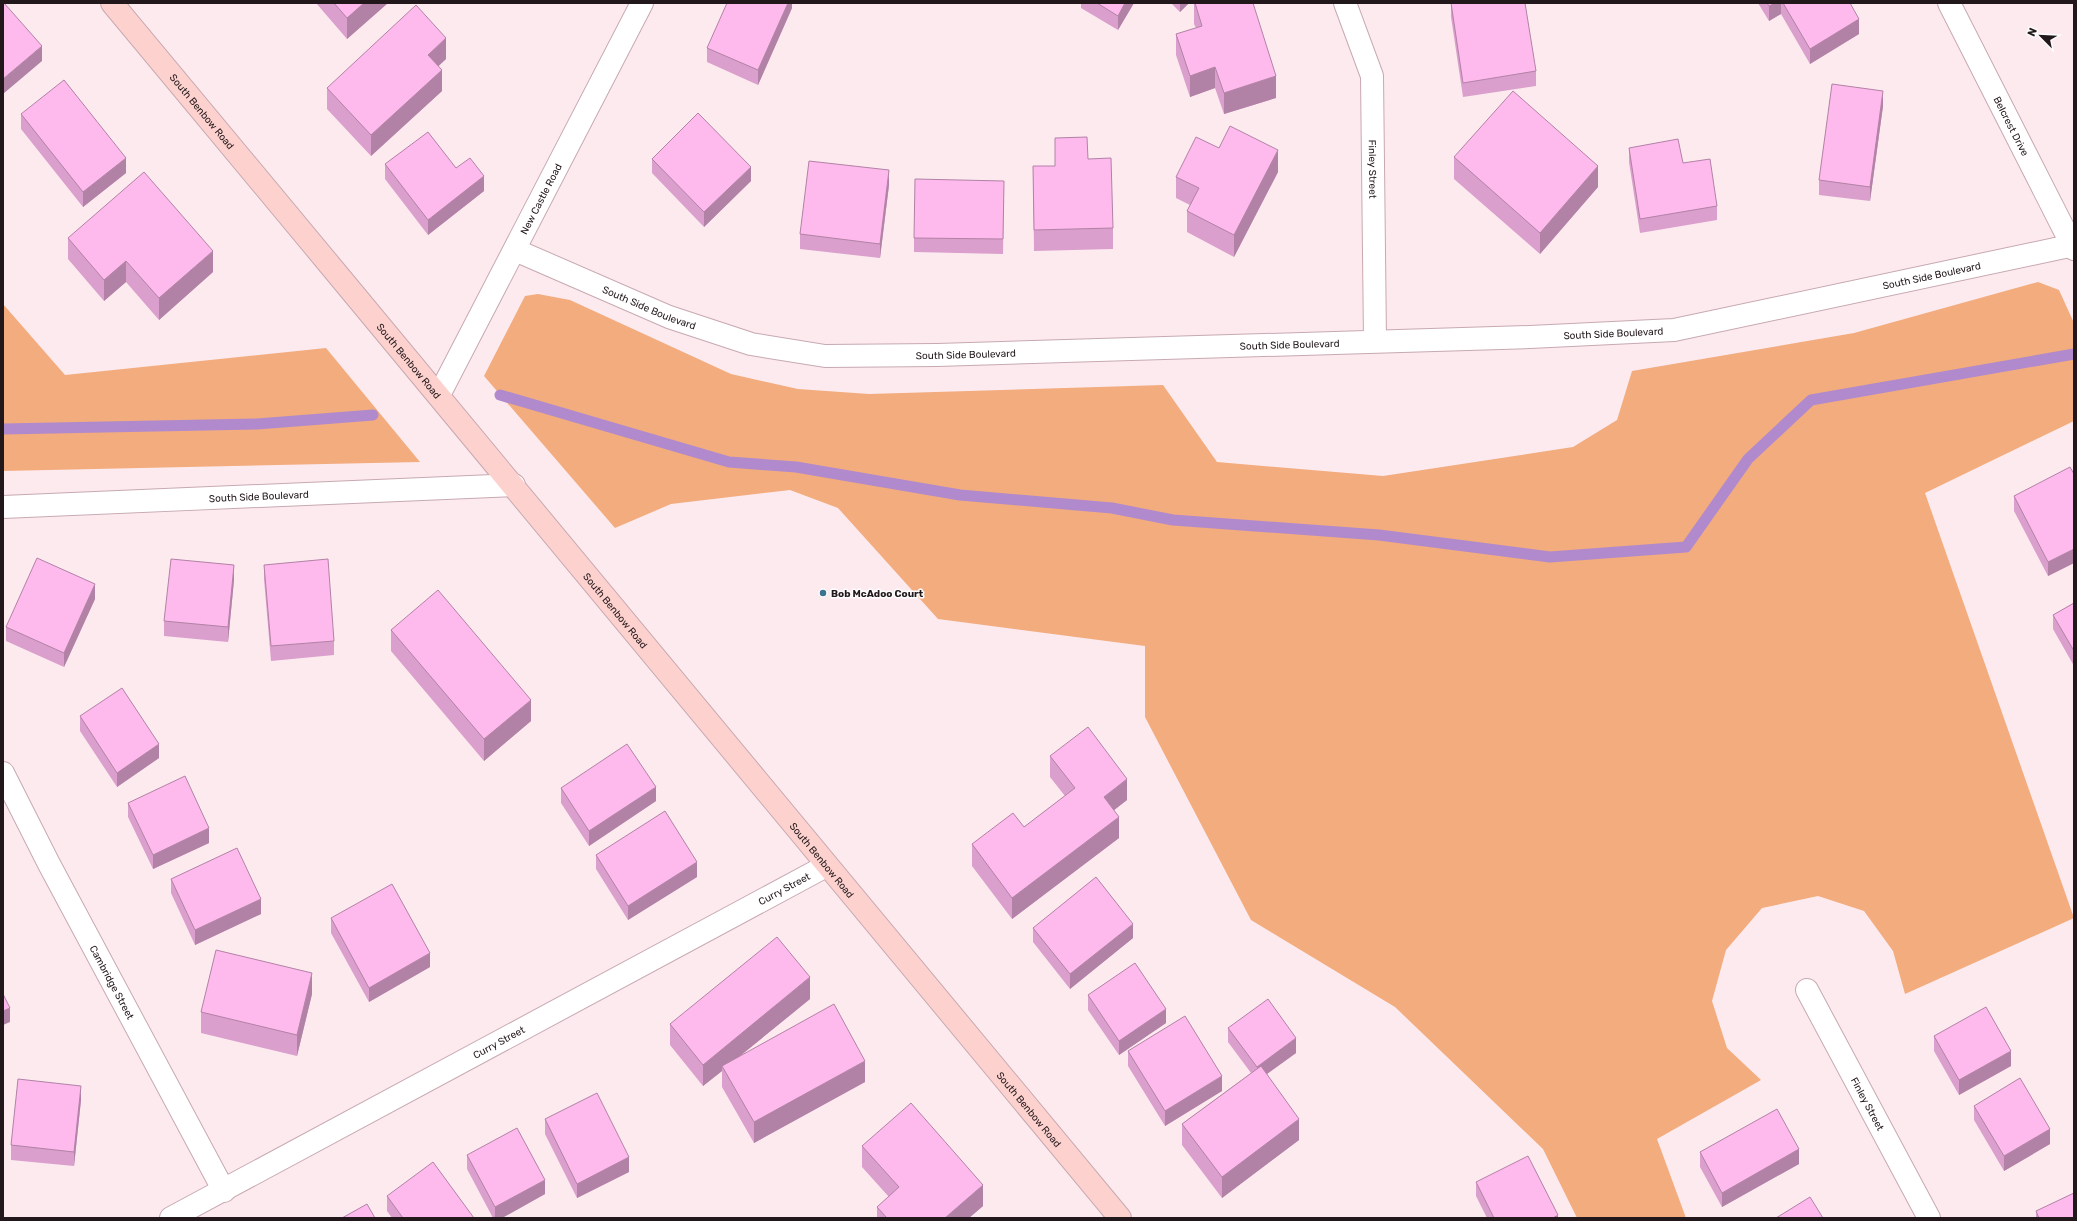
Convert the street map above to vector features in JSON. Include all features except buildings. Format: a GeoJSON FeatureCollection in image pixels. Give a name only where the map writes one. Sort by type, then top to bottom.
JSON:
{"type":"FeatureCollection","features":[{"type":"Feature","properties":{"kind":"main road","name":"South Benbow Road"},"geometry":{"type":"LineString","coordinates":[[112,3],[514,485],[826,866],[1120,1218]]}},
{"type":"Feature","properties":{"kind":"street","name":"New Castle Road"},"geometry":{"type":"LineString","coordinates":[[439,395],[642,3]]}},
{"type":"Feature","properties":{"kind":"street","name":"Finley Street"},"geometry":{"type":"LineString","coordinates":[[1345,3],[1372,76],[1375,340]]}},
{"type":"Feature","properties":{"kind":"street","name":"Belcrest Drive"},"geometry":{"type":"LineString","coordinates":[[1949,3],[2073,247]]}},
{"type":"Feature","properties":{"kind":"street","name":"South Side Boulevard"},"geometry":{"type":"LineString","coordinates":[[515,250],[669,317],[751,344],[825,356],[938,355],[1375,340],[1530,337],[1674,330],[2073,247]]}},
{"type":"Feature","properties":{"kind":"street","name":"South Side Boulevard"},"geometry":{"type":"LineString","coordinates":[[3,506],[514,485]]}},
{"type":"Feature","properties":{"kind":"street","name":"Cambridge Street"},"geometry":{"type":"LineString","coordinates":[[3,773],[49,864],[224,1191]]}},
{"type":"Feature","properties":{"kind":"street","name":"Curry Street"},"geometry":{"type":"LineString","coordinates":[[171,1218],[224,1191],[826,866]]}},
{"type":"Feature","properties":{"kind":"street","name":"Finley Street"},"geometry":{"type":"LineString","coordinates":[[1807,990],[1929,1218]]}},
{"type":"Feature","properties":{"kind":"shaded area"},"geometry":{"type":"Polygon","coordinates":[[[2038,282],[2059,290],[2074,323],[2074,421],[1925,493],[2074,918],[1905,994],[1893,951],[1864,911],[1818,896],[1762,908],[1726,950],[1712,1001],[1727,1048],[1761,1080],[1657,1139],[1686,1218],[1577,1218],[1543,1149],[1395,1007],[1251,920],[1145,717],[1145,646],[938,619],[838,508],[790,490],[671,504],[615,528],[484,376],[525,296],[538,294],[570,300],[731,374],[798,389],[869,394],[1163,385],[1217,462],[1383,476],[1573,447],[1617,420],[1632,371],[1854,333],[2038,282]]]}},
{"type":"Feature","properties":{"kind":"shaded area"},"geometry":{"type":"Polygon","coordinates":[[[3,304],[65,375],[326,348],[420,462],[3,471],[3,304]]]}},
{"type":"Feature","properties":{"kind":"waterway"},"geometry":{"type":"LineString","coordinates":[[500,395],[729,462],[796,467],[960,495],[1112,508],[1173,520],[1379,535],[1550,557],[1686,547],[1748,459],[1811,400],[2074,354]]}},
{"type":"Feature","properties":{"kind":"waterway"},"geometry":{"type":"LineString","coordinates":[[3,429],[257,424],[373,415]]}},
{"type":"Feature","properties":{"kind":"place","name":"Bob McAdoo Court"},"geometry":{"type":"Point","coordinates":[823,593]}}]}
